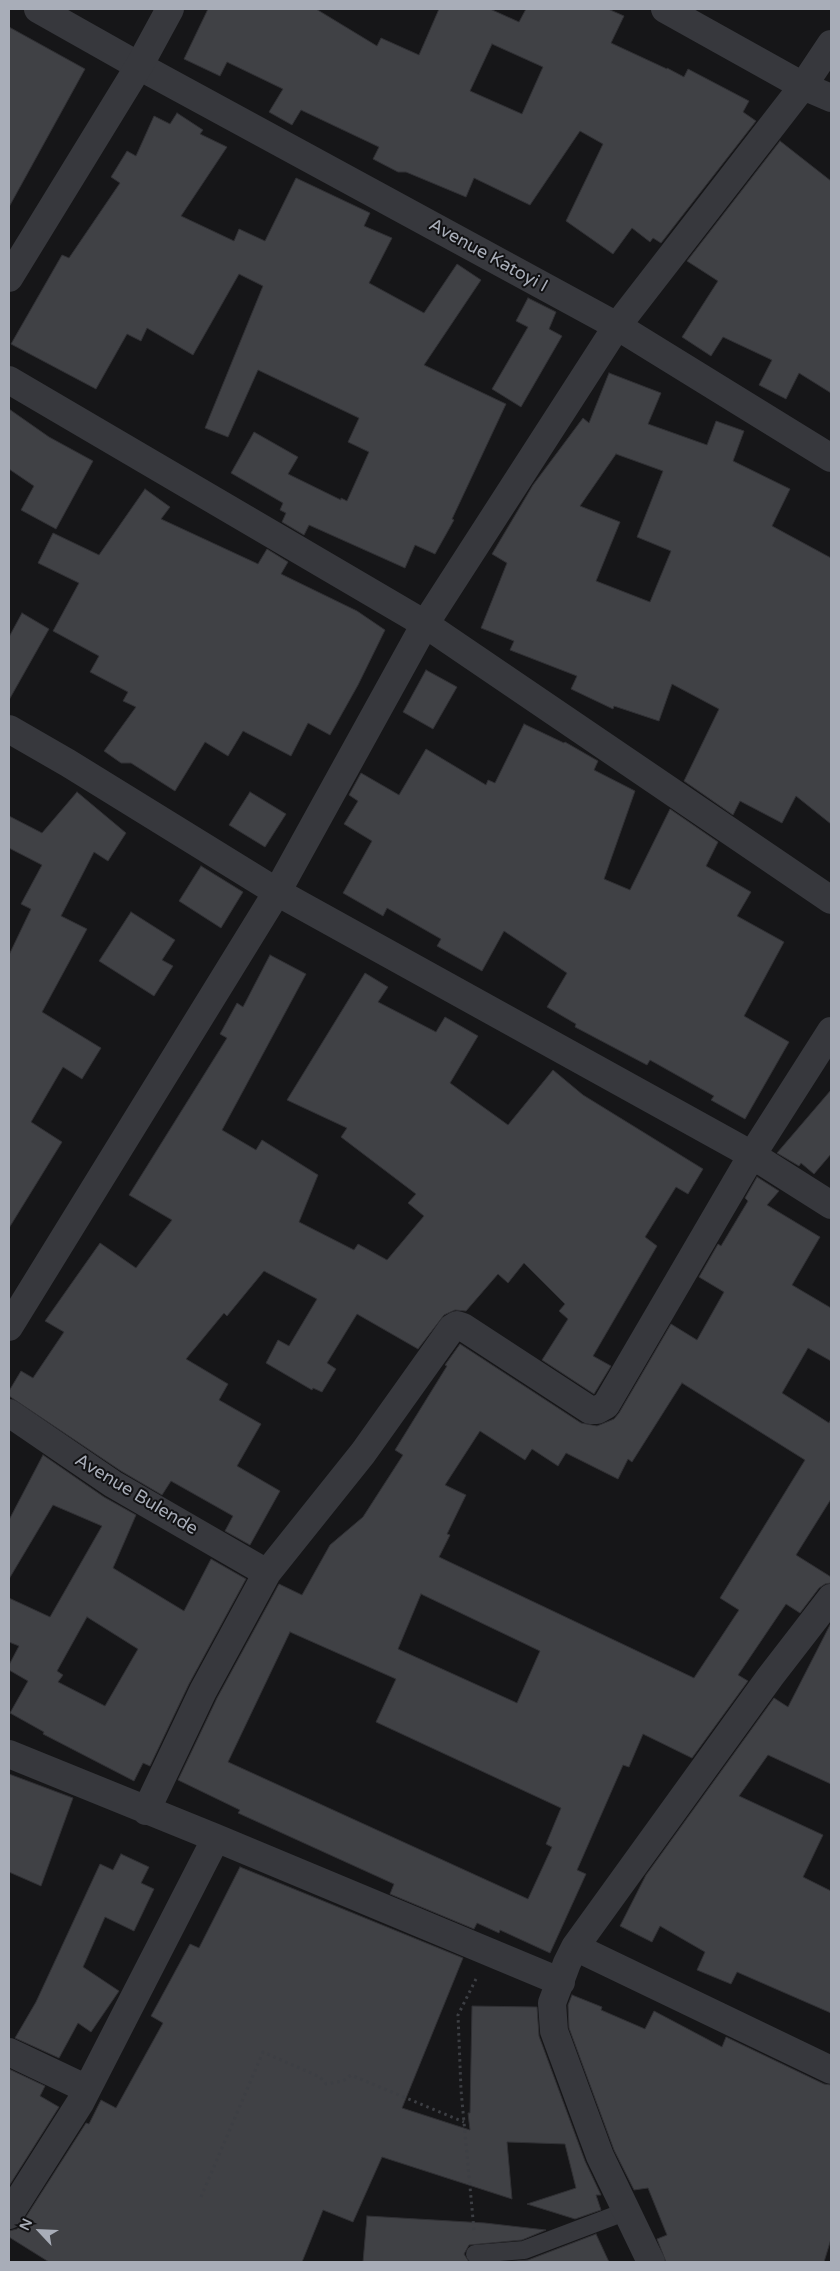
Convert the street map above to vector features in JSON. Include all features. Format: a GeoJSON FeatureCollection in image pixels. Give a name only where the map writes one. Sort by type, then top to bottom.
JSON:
{"type":"FeatureCollection","features":[{"type":"Feature","properties":{"kind":"street","name":"Avenue Katoyi I"},"geometry":{"type":"LineString","coordinates":[[38,9],[616,326],[831,458]]}},
{"type":"Feature","properties":{"kind":"street"},"geometry":{"type":"LineString","coordinates":[[9,278],[139,66],[170,9]]}},
{"type":"Feature","properties":{"kind":"street"},"geometry":{"type":"LineString","coordinates":[[665,9],[803,86],[831,98]]}},
{"type":"Feature","properties":{"kind":"street"},"geometry":{"type":"LineString","coordinates":[[9,1327],[277,892],[425,624],[616,326],[803,86],[831,44]]}},
{"type":"Feature","properties":{"kind":"street"},"geometry":{"type":"LineString","coordinates":[[9,380],[425,624],[831,900]]}},
{"type":"Feature","properties":{"kind":"street"},"geometry":{"type":"LineString","coordinates":[[9,729],[68,763],[277,892],[752,1155],[831,1205]]}},
{"type":"Feature","properties":{"kind":"street"},"geometry":{"type":"LineString","coordinates":[[146,1811],[204,1691],[267,1573],[362,1453],[452,1328],[457,1325],[463,1326],[590,1410],[597,1410],[606,1405],[752,1155],[831,1031]]}},
{"type":"Feature","properties":{"kind":"street","name":"Avenue Bulende"},"geometry":{"type":"LineString","coordinates":[[9,1413],[113,1484],[267,1573]]}},
{"type":"Feature","properties":{"kind":"street"},"geometry":{"type":"LineString","coordinates":[[651,2262],[600,2156],[554,2031],[552,2003],[567,1963],[576,1947],[770,1677],[831,1598]]}},
{"type":"Feature","properties":{"kind":"street"},"geometry":{"type":"LineString","coordinates":[[9,1754],[561,1982]]}},
{"type":"Feature","properties":{"kind":"street"},"geometry":{"type":"LineString","coordinates":[[9,2215],[87,2089],[216,1838]]}},
{"type":"Feature","properties":{"kind":"street"},"geometry":{"type":"LineString","coordinates":[[576,1947],[831,2070]]}},
{"type":"Feature","properties":{"kind":"street"},"geometry":{"type":"LineString","coordinates":[[9,2052],[87,2089]]}},
{"type":"Feature","properties":{"kind":"lane"},"geometry":{"type":"LineString","coordinates":[[475,2254],[524,2250],[627,2211]]}},
{"type":"Feature","properties":{"kind":"path"},"geometry":{"type":"LineString","coordinates":[[475,2254],[464,2122],[458,2015],[491,1952]]}},
{"type":"Feature","properties":{"kind":"path"},"geometry":{"type":"LineString","coordinates":[[201,2197],[263,2052],[320,2077],[326,2084],[343,2082],[351,2075],[464,2122]]}},
{"type":"Feature","properties":{"kind":"building"},"geometry":{"type":"Polygon","coordinates":[[[208,9],[316,9],[377,46],[381,38],[419,55],[439,9],[490,9],[519,22],[526,9],[608,9],[624,16],[611,43],[684,77],[688,69],[749,101],[743,112],[756,121],[661,243],[653,238],[650,242],[632,228],[613,254],[566,221],[603,144],[580,131],[530,205],[474,178],[466,197],[406,172],[398,172],[373,159],[379,147],[301,110],[292,125],[269,112],[283,89],[227,62],[220,76],[184,59],[208,9]],[[492,44],[470,91],[522,114],[543,67],[492,44]]]}},
{"type":"Feature","properties":{"kind":"building"},"geometry":{"type":"Polygon","coordinates":[[[9,27],[85,69],[9,207],[9,27]]]}},
{"type":"Feature","properties":{"kind":"building"},"geometry":{"type":"Polygon","coordinates":[[[177,113],[203,130],[200,134],[227,147],[181,216],[234,241],[239,229],[265,241],[296,178],[370,213],[364,226],[392,238],[369,283],[424,313],[457,264],[481,280],[424,365],[506,404],[452,519],[454,520],[435,554],[415,545],[405,568],[309,525],[304,535],[282,522],[286,513],[280,510],[283,503],[231,473],[254,432],[298,457],[288,474],[341,500],[341,498],[347,501],[369,452],[348,442],[359,418],[258,370],[228,437],[205,428],[263,286],[239,274],[193,355],[147,328],[141,341],[127,334],[96,389],[11,344],[62,255],[69,258],[120,183],[111,177],[127,151],[136,156],[154,116],[170,124],[177,113]]]}},
{"type":"Feature","properties":{"kind":"building"},"geometry":{"type":"Polygon","coordinates":[[[780,141],[831,181],[831,393],[799,373],[786,399],[759,385],[772,360],[723,337],[711,356],[682,337],[718,281],[687,261],[780,141]]]}},
{"type":"Feature","properties":{"kind":"building"},"geometry":{"type":"Polygon","coordinates":[[[528,298],[556,312],[549,329],[562,336],[521,407],[492,389],[528,327],[516,321],[528,298]]]}},
{"type":"Feature","properties":{"kind":"building"},"geometry":{"type":"Polygon","coordinates":[[[609,373],[661,393],[648,424],[707,445],[716,421],[744,431],[733,461],[790,489],[772,526],[831,558],[831,824],[796,796],[782,823],[740,801],[733,815],[684,781],[719,709],[672,684],[659,721],[614,706],[613,709],[571,689],[577,676],[510,650],[514,641],[481,628],[507,563],[492,554],[533,485],[583,418],[589,423],[609,373]],[[616,454],[580,506],[620,522],[596,581],[650,602],[671,551],[637,537],[663,471],[616,454]]]}},
{"type":"Feature","properties":{"kind":"building"},"geometry":{"type":"Polygon","coordinates":[[[9,409],[49,437],[93,461],[56,529],[21,510],[34,486],[9,469],[9,409]]]}},
{"type":"Feature","properties":{"kind":"building"},"geometry":{"type":"Polygon","coordinates":[[[145,489],[170,507],[161,519],[258,564],[267,549],[288,562],[281,574],[357,611],[385,630],[358,685],[330,735],[308,723],[291,756],[243,731],[228,756],[205,742],[175,791],[131,763],[121,763],[104,751],[136,707],[123,701],[128,692],[90,672],[99,656],[53,631],[79,583],[38,563],[53,533],[99,555],[145,489]]]}},
{"type":"Feature","properties":{"kind":"building"},"geometry":{"type":"Polygon","coordinates":[[[22,613],[49,629],[9,700],[9,637],[22,613]]]}},
{"type":"Feature","properties":{"kind":"building"},"geometry":{"type":"Polygon","coordinates":[[[426,670],[457,687],[433,729],[403,712],[426,670]]]}},
{"type":"Feature","properties":{"kind":"building"},"geometry":{"type":"Polygon","coordinates":[[[524,724],[565,742],[598,761],[594,770],[635,791],[604,879],[630,890],[670,809],[718,842],[706,866],[751,892],[737,916],[784,942],[744,1016],[789,1042],[745,1119],[711,1100],[714,1096],[650,1060],[647,1065],[575,1027],[576,1024],[547,1007],[567,973],[504,931],[482,971],[437,946],[441,939],[387,908],[383,916],[343,893],[372,841],[344,824],[358,801],[349,795],[361,773],[399,795],[426,749],[486,785],[488,780],[495,783],[524,724]]]}},
{"type":"Feature","properties":{"kind":"building"},"geometry":{"type":"Polygon","coordinates":[[[77,792],[126,833],[108,861],[94,852],[61,916],[87,929],[42,1012],[101,1048],[82,1079],[63,1067],[31,1122],[62,1142],[9,1228],[9,955],[31,909],[21,904],[42,865],[9,848],[9,816],[42,833],[77,792]]]}},
{"type":"Feature","properties":{"kind":"building"},"geometry":{"type":"Polygon","coordinates":[[[250,792],[286,814],[265,847],[229,825],[250,792]]]}},
{"type":"Feature","properties":{"kind":"building"},"geometry":{"type":"Polygon","coordinates":[[[201,866],[243,892],[221,928],[179,901],[201,866]]]}},
{"type":"Feature","properties":{"kind":"building"},"geometry":{"type":"Polygon","coordinates":[[[131,912],[175,940],[162,960],[173,966],[154,996],[99,961],[131,912]]]}},
{"type":"Feature","properties":{"kind":"building"},"geometry":{"type":"Polygon","coordinates":[[[270,955],[306,974],[222,1130],[256,1150],[262,1140],[318,1175],[299,1222],[354,1250],[358,1244],[387,1260],[424,1216],[408,1203],[416,1194],[341,1137],[347,1128],[287,1100],[365,973],[388,987],[378,1002],[436,1032],[445,1017],[478,1036],[450,1083],[508,1125],[553,1070],[583,1095],[703,1169],[688,1194],[676,1187],[645,1237],[657,1246],[593,1356],[611,1366],[594,1394],[542,1360],[568,1319],[559,1311],[565,1304],[524,1263],[508,1283],[498,1274],[466,1311],[455,1310],[444,1315],[418,1349],[357,1314],[327,1363],[336,1369],[322,1392],[313,1388],[312,1390],[266,1363],[278,1340],[289,1346],[317,1299],[264,1271],[227,1316],[224,1313],[186,1359],[228,1384],[219,1400],[261,1424],[237,1466],[280,1491],[250,1545],[225,1531],[233,1516],[171,1481],[162,1495],[121,1471],[9,1396],[9,1391],[21,1371],[33,1378],[64,1332],[45,1321],[100,1243],[136,1268],[172,1220],[129,1195],[227,1038],[220,1034],[237,1003],[243,1007],[270,955]]]}},
{"type":"Feature","properties":{"kind":"building"},"geometry":{"type":"Polygon","coordinates":[[[831,1090],[831,1154],[814,1174],[801,1163],[799,1166],[777,1153],[831,1090]]]}},
{"type":"Feature","properties":{"kind":"building"},"geometry":{"type":"Polygon","coordinates":[[[757,1177],[779,1191],[767,1205],[820,1237],[792,1285],[831,1308],[831,1361],[808,1348],[782,1393],[829,1423],[831,1419],[831,1499],[796,1555],[831,1577],[831,1583],[819,1588],[800,1613],[786,1604],[738,1675],[748,1681],[692,1758],[643,1734],[629,1767],[623,1765],[577,1870],[586,1874],[550,1953],[500,1930],[499,1933],[477,1923],[474,1929],[390,1894],[394,1884],[238,1813],[240,1810],[178,1780],[217,1698],[279,1584],[302,1595],[330,1545],[363,1517],[403,1455],[395,1450],[447,1366],[445,1365],[460,1344],[581,1423],[597,1426],[614,1419],[671,1324],[697,1340],[724,1292],[699,1277],[718,1244],[721,1246],[748,1201],[745,1198],[757,1177]],[[682,1383],[632,1462],[628,1459],[618,1479],[566,1453],[558,1466],[532,1449],[525,1460],[480,1431],[445,1485],[466,1495],[447,1534],[450,1535],[439,1557],[694,1678],[739,1610],[720,1598],[805,1460],[682,1383]],[[421,1594],[398,1649],[517,1703],[540,1651],[421,1594]],[[290,1632],[228,1762],[528,1899],[552,1847],[546,1844],[561,1808],[376,1722],[396,1679],[290,1632]]]}},
{"type":"Feature","properties":{"kind":"building"},"geometry":{"type":"Polygon","coordinates":[[[43,1455],[104,1497],[136,1515],[113,1568],[184,1611],[211,1559],[246,1579],[189,1684],[150,1766],[143,1763],[134,1781],[43,1734],[44,1732],[10,1713],[28,1681],[9,1670],[9,1665],[19,1646],[9,1642],[9,1598],[50,1617],[102,1526],[53,1505],[9,1579],[9,1520],[43,1455]],[[87,1617],[57,1671],[63,1675],[58,1682],[105,1706],[138,1649],[87,1617]]]}},
{"type":"Feature","properties":{"kind":"building"},"geometry":{"type":"Polygon","coordinates":[[[831,1623],[831,1784],[768,1755],[739,1796],[823,1835],[803,1877],[831,1891],[831,2013],[737,1972],[731,1984],[697,1970],[705,1952],[660,1926],[652,1942],[620,1926],[646,1875],[774,1698],[788,1707],[831,1623]]]}},
{"type":"Feature","properties":{"kind":"building"},"geometry":{"type":"Polygon","coordinates":[[[9,1774],[73,1798],[41,1886],[9,1872],[9,1774]]]}},
{"type":"Feature","properties":{"kind":"building"},"geometry":{"type":"Polygon","coordinates":[[[121,1854],[149,1867],[141,1883],[154,1889],[134,1931],[105,1917],[83,1967],[119,1991],[91,2032],[78,2023],[59,2058],[15,2038],[36,2002],[100,1864],[113,1870],[121,1854]]]}},
{"type":"Feature","properties":{"kind":"building"},"geometry":{"type":"Polygon","coordinates":[[[240,1867],[463,1958],[402,2108],[470,2130],[468,2113],[470,2113],[472,2006],[537,2007],[539,2036],[585,2161],[601,2195],[596,2195],[601,2210],[575,2219],[527,2204],[576,2188],[565,2144],[507,2142],[512,2199],[382,2157],[353,2222],[323,2210],[302,2262],[49,2262],[9,2237],[9,2231],[17,2229],[22,2223],[86,2123],[89,2124],[101,2100],[116,2108],[163,2023],[151,2016],[190,1944],[199,1948],[240,1867]]]}},
{"type":"Feature","properties":{"kind":"building"},"geometry":{"type":"Polygon","coordinates":[[[572,1995],[602,2007],[601,2010],[645,2029],[654,2011],[722,2047],[726,2037],[824,2084],[831,2085],[831,2239],[824,2262],[666,2262],[657,2239],[667,2235],[648,2188],[634,2190],[614,2150],[569,2028],[568,2005],[572,1995]]]}},
{"type":"Feature","properties":{"kind":"building"},"geometry":{"type":"Polygon","coordinates":[[[9,2069],[45,2086],[40,2096],[59,2107],[9,2186],[9,2069]]]}},
{"type":"Feature","properties":{"kind":"building"},"geometry":{"type":"Polygon","coordinates":[[[367,2216],[485,2223],[546,2230],[522,2240],[469,2245],[464,2254],[469,2262],[363,2262],[367,2216]]]}},
{"type":"Feature","properties":{"kind":"building"},"geometry":{"type":"Polygon","coordinates":[[[596,2234],[609,2262],[505,2262],[528,2260],[596,2234]]]}}]}
